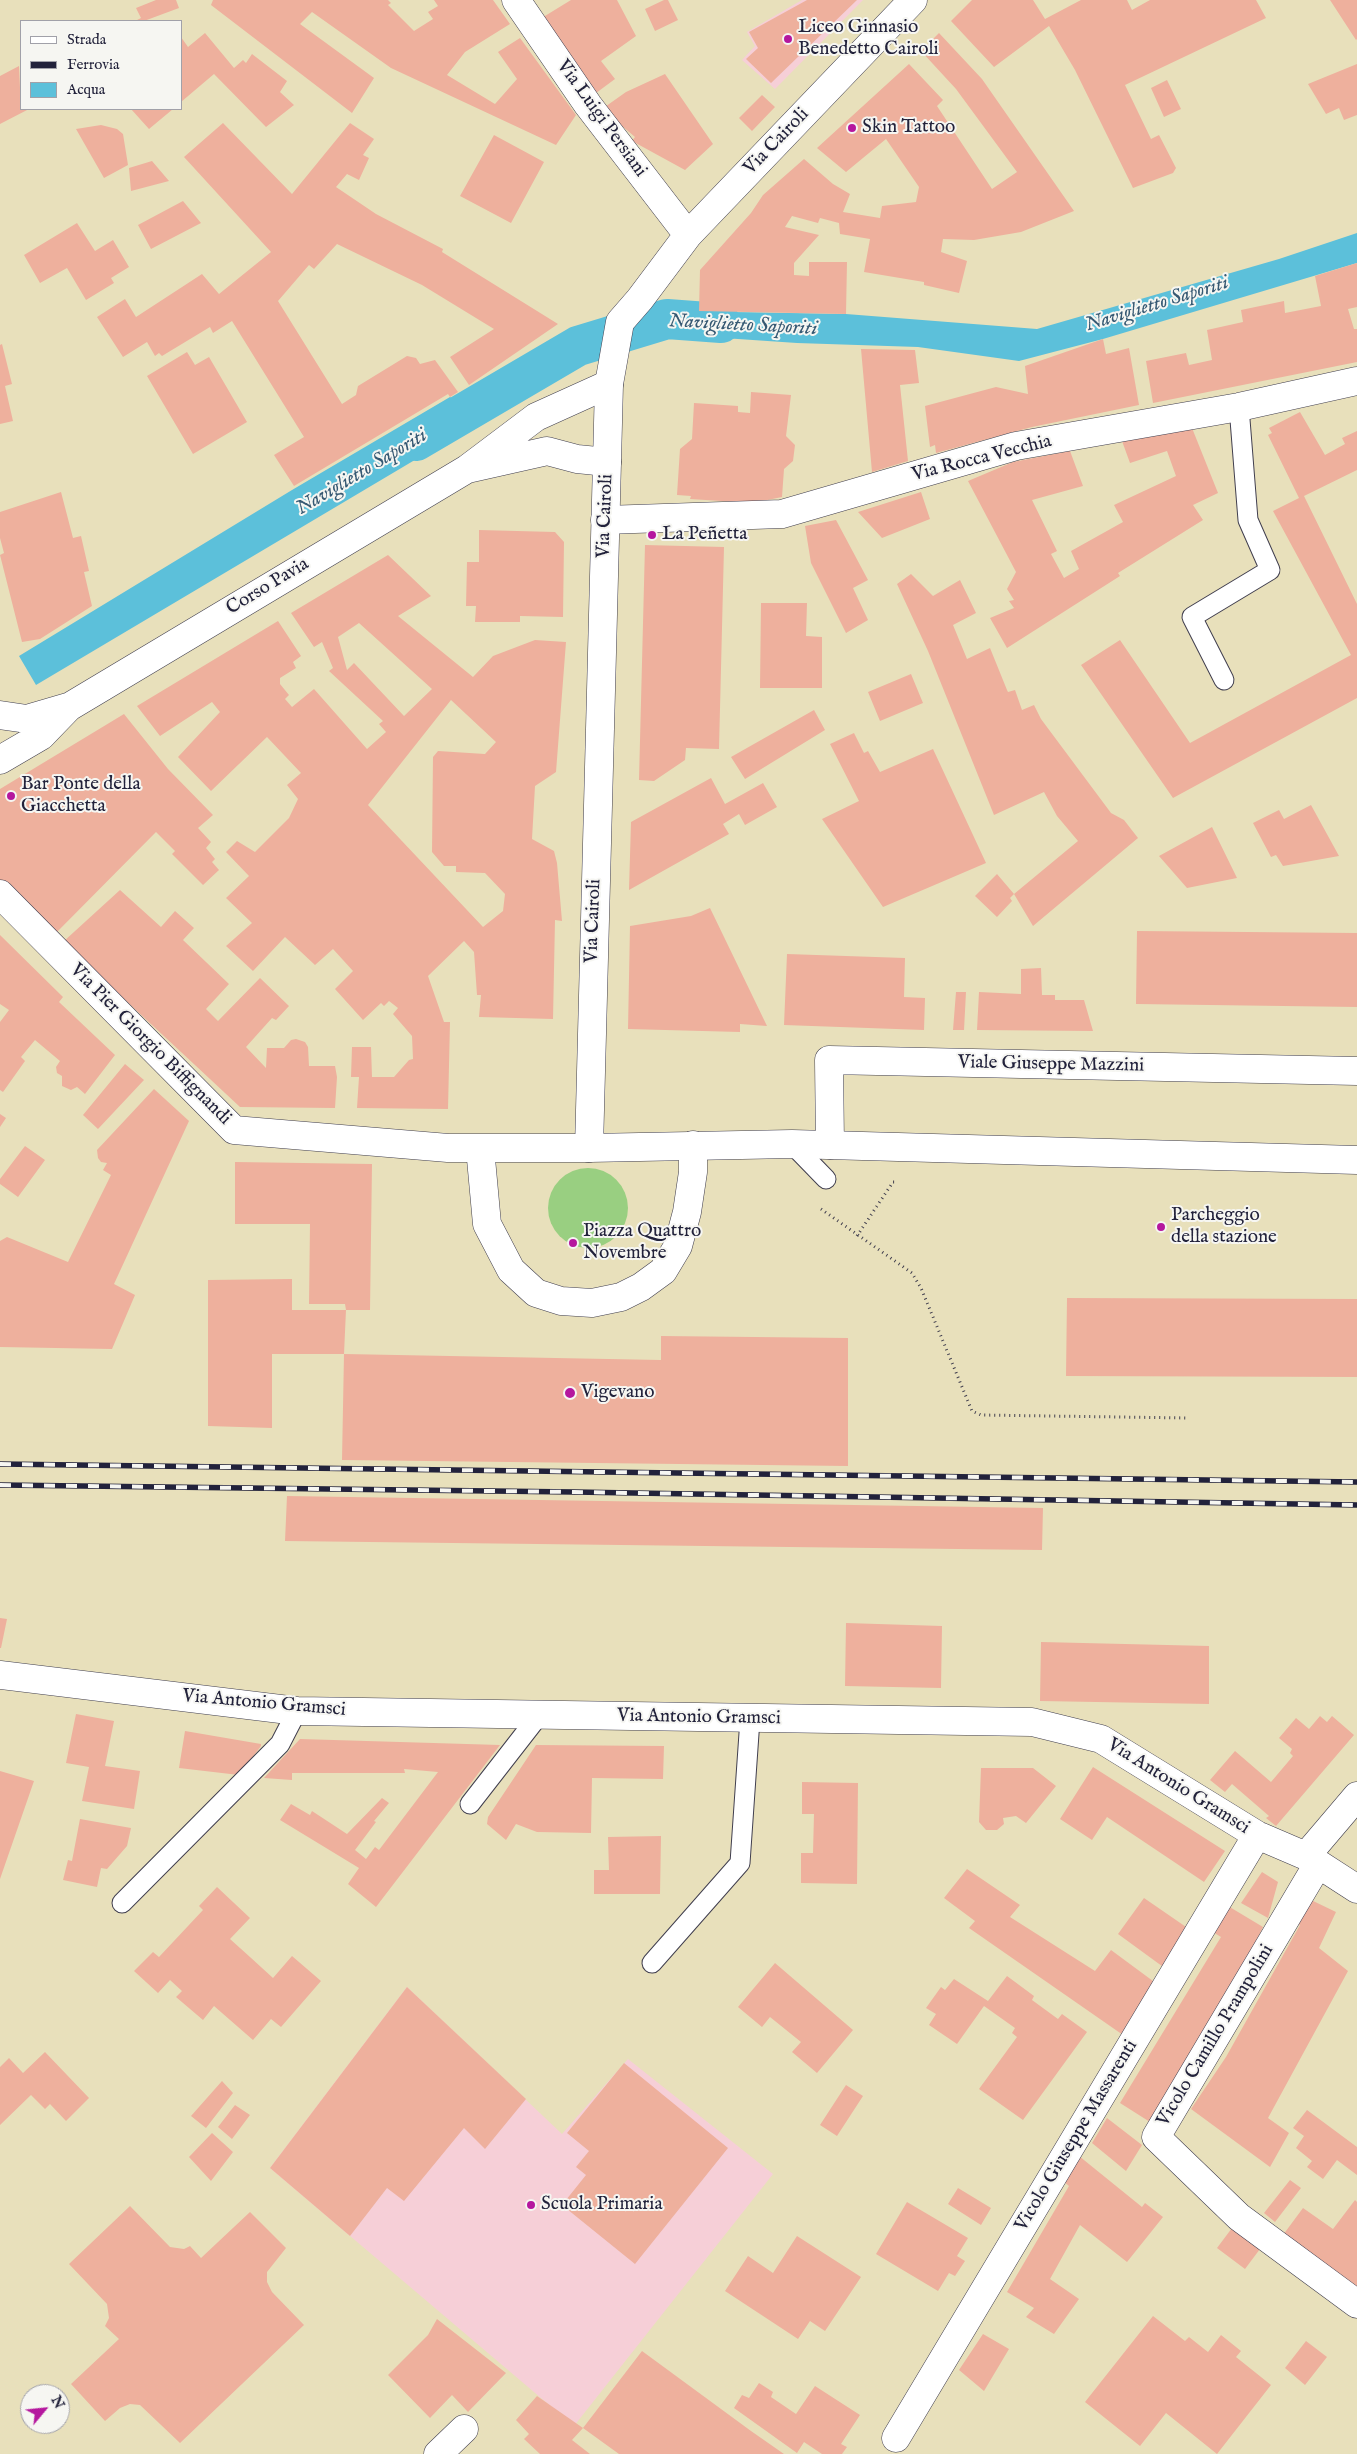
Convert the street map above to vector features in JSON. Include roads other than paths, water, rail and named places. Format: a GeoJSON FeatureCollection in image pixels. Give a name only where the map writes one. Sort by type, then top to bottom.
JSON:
{"type":"FeatureCollection","features":[{"type":"Feature","properties":{"kind":"street","name":"Via Luigi Persiani"},"geometry":{"type":"LineString","coordinates":[[516,0],[588,106],[688,235]]}},
{"type":"Feature","properties":{"kind":"street","name":"Via Cairoli"},"geometry":{"type":"LineString","coordinates":[[588,1148],[609,384],[617,334],[640,299],[688,235],[913,0]]}},
{"type":"Feature","properties":{"kind":"street","name":"Via Rocca Vecchia"},"geometry":{"type":"LineString","coordinates":[[605,520],[782,514],[1016,446],[1239,407],[1357,381]]}},
{"type":"Feature","properties":{"kind":"street","name":"Corso Pavia"},"geometry":{"type":"LineString","coordinates":[[0,760],[41,736],[69,707],[466,468],[536,417],[609,384]]}},
{"type":"Feature","properties":{"kind":"street","name":"Corso Pavia"},"geometry":{"type":"LineString","coordinates":[[466,468],[548,451],[577,459],[607,462]]}},
{"type":"Feature","properties":{"kind":"street","name":"Corso Pavia"},"geometry":{"type":"LineString","coordinates":[[0,715],[27,719],[69,707]]}},
{"type":"Feature","properties":{"kind":"street","name":"Via Pier Giorgio Biffignandi"},"geometry":{"type":"LineString","coordinates":[[0,894],[234,1130],[417,1145],[480,1148],[792,1144]]}},
{"type":"Feature","properties":{"kind":"street","name":"Viale Giuseppe Mazzini"},"geometry":{"type":"LineString","coordinates":[[830,1145],[829,1060],[1357,1071]]}},
{"type":"Feature","properties":{"kind":"street"},"geometry":{"type":"LineString","coordinates":[[792,1144],[1357,1160]]}},
{"type":"Feature","properties":{"kind":"street"},"geometry":{"type":"LineString","coordinates":[[480,1148],[487,1224],[511,1270],[536,1294],[562,1301],[592,1303],[621,1297],[641,1287],[664,1271],[678,1246],[687,1212],[693,1172],[693,1146]]}},
{"type":"Feature","properties":{"kind":"street","name":"Via Antonio Gramsci"},"geometry":{"type":"LineString","coordinates":[[0,1675],[297,1711],[1032,1722],[1101,1739],[1257,1835],[1312,1860],[1357,1889]]}},
{"type":"Feature","properties":{"kind":"street"},"geometry":{"type":"LineString","coordinates":[[1312,1860],[1357,1796]]}},
{"type":"Feature","properties":{"kind":"street","name":"Vicolo Giuseppe Massarenti"},"geometry":{"type":"LineString","coordinates":[[896,2438],[1257,1835]]}},
{"type":"Feature","properties":{"kind":"street","name":"Vicolo Camillo Prampolini"},"geometry":{"type":"LineString","coordinates":[[1312,1860],[1156,2137],[1239,2217],[1357,2304]]}},
{"type":"Feature","properties":{"kind":"street"},"geometry":{"type":"LineString","coordinates":[[438,2454],[464,2429]]}},
{"type":"Feature","properties":{"kind":"lane"},"geometry":{"type":"LineString","coordinates":[[1224,680],[1192,617],[1270,570],[1248,520],[1239,407]]}},
{"type":"Feature","properties":{"kind":"lane"},"geometry":{"type":"LineString","coordinates":[[792,1144],[826,1179]]}},
{"type":"Feature","properties":{"kind":"lane"},"geometry":{"type":"LineString","coordinates":[[122,1903],[280,1744],[297,1711]]}},
{"type":"Feature","properties":{"kind":"lane"},"geometry":{"type":"LineString","coordinates":[[470,1804],[540,1714]]}},
{"type":"Feature","properties":{"kind":"lane"},"geometry":{"type":"LineString","coordinates":[[652,1963],[740,1863],[750,1719]]}},
{"type":"Feature","properties":{"kind":"water"},"geometry":{"type":"Polygon","coordinates":[[[1357,233],[1357,263],[1103,339],[1019,361],[918,347],[797,343],[664,334],[670,307],[732,312],[846,314],[1037,329],[1279,259],[1357,233]]]}},
{"type":"Feature","properties":{"kind":"water"},"geometry":{"type":"Polygon","coordinates":[[[581,329],[576,360],[497,411],[479,392],[581,329]]]}},
{"type":"Feature","properties":{"kind":"water"},"geometry":{"type":"Polygon","coordinates":[[[450,397],[459,404],[472,426],[36,685],[19,656],[292,490],[450,397]]]}},
{"type":"Feature","properties":{"kind":"waterway","name":"Naviglietto Saporiti"},"geometry":{"type":"LineString","coordinates":[[416,441],[578,346],[667,319],[721,323]]}},
{"type":"Feature","properties":{"kind":"railway"},"geometry":{"type":"LineString","coordinates":[[0,1464],[1357,1482]]}},
{"type":"Feature","properties":{"kind":"railway"},"geometry":{"type":"LineString","coordinates":[[0,1485],[1357,1505]]}},
{"type":"Feature","properties":{"kind":"place","name":"Liceo Ginnasio Benedetto Cairoli"},"geometry":{"type":"Point","coordinates":[788,39]}},
{"type":"Feature","properties":{"kind":"place","name":"Skin Tattoo"},"geometry":{"type":"Point","coordinates":[852,128]}},
{"type":"Feature","properties":{"kind":"place","name":"La Peñetta"},"geometry":{"type":"Point","coordinates":[652,535]}},
{"type":"Feature","properties":{"kind":"place","name":"Bar Ponte della Giacchetta"},"geometry":{"type":"Point","coordinates":[11,796]}},
{"type":"Feature","properties":{"kind":"place","name":"Parcheggio della stazione"},"geometry":{"type":"Point","coordinates":[1161,1227]}},
{"type":"Feature","properties":{"kind":"place","name":"Piazza Quattro Novembre"},"geometry":{"type":"Point","coordinates":[573,1243]}},
{"type":"Feature","properties":{"kind":"place","name":"Vigevano"},"geometry":{"type":"Point","coordinates":[570,1393]}},
{"type":"Feature","properties":{"kind":"place","name":"Scuola Primaria"},"geometry":{"type":"Point","coordinates":[531,2205]}}]}
